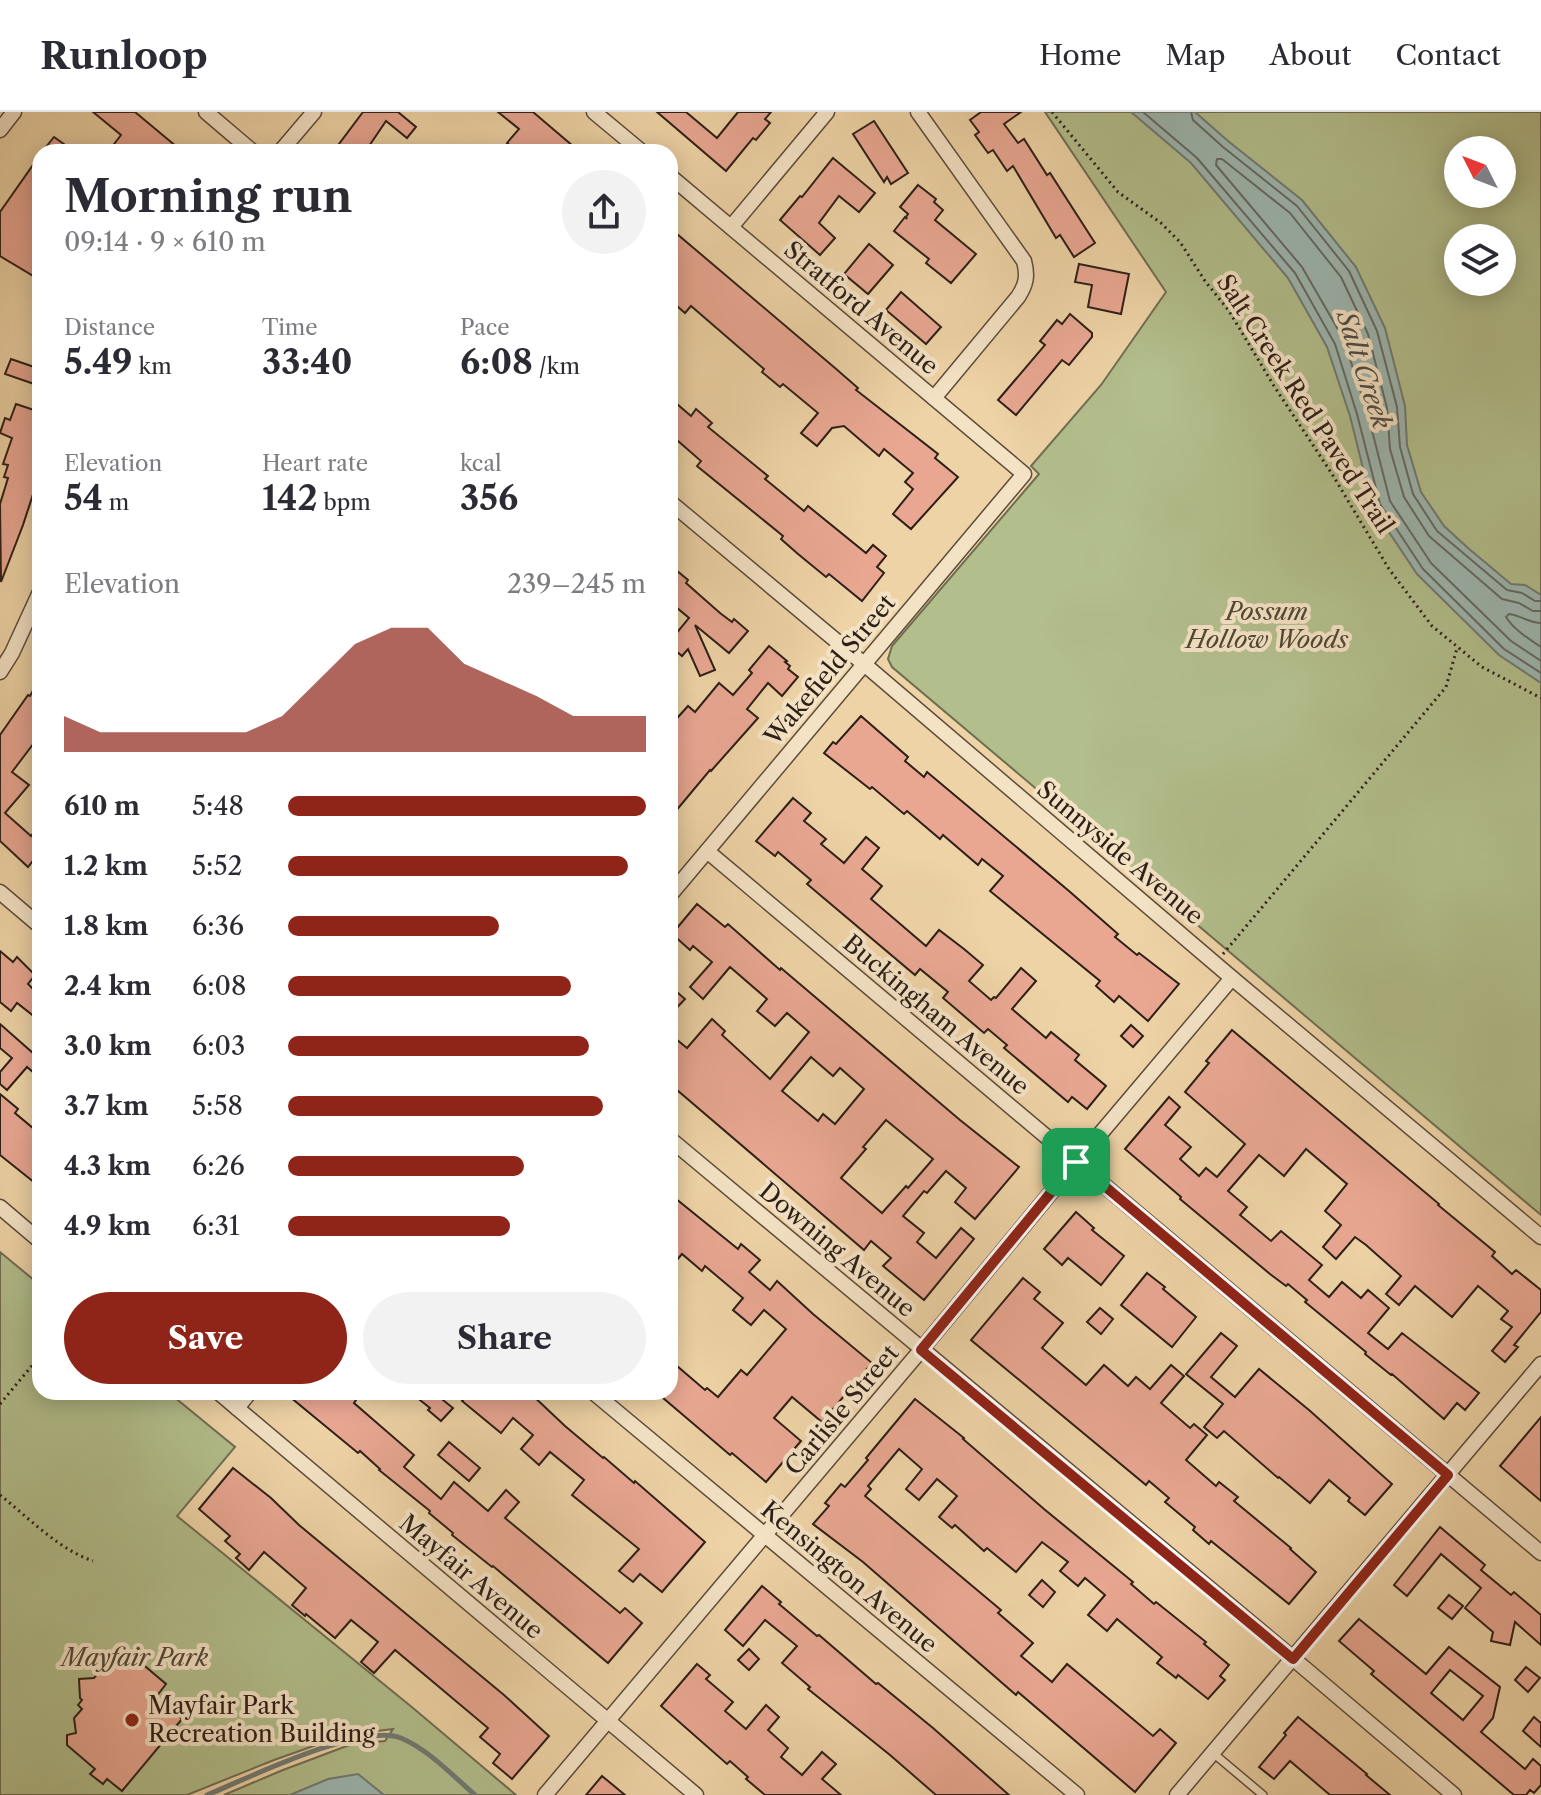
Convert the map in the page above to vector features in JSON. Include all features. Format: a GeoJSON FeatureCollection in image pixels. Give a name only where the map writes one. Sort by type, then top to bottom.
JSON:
{"type":"FeatureCollection","features":[{"type":"Feature","properties":{"kind":"street"},"geometry":{"type":"LineString","coordinates":[[0,130],[14,112]]}},
{"type":"Feature","properties":{"kind":"street"},"geometry":{"type":"LineString","coordinates":[[206,112],[244,144]]}},
{"type":"Feature","properties":{"kind":"street"},"geometry":{"type":"LineString","coordinates":[[287,144],[314,112]]}},
{"type":"Feature","properties":{"kind":"street"},"geometry":{"type":"LineString","coordinates":[[594,112],[632,144]]}},
{"type":"Feature","properties":{"kind":"street"},"geometry":{"type":"LineString","coordinates":[[731,227],[827,112]]}},
{"type":"Feature","properties":{"kind":"street"},"geometry":{"type":"LineString","coordinates":[[918,112],[1024,261],[1027,270],[1027,280],[1018,297],[934,398]]}},
{"type":"Feature","properties":{"kind":"street","name":"Stratford Avenue"},"geometry":{"type":"LineString","coordinates":[[678,183],[1024,474]]}},
{"type":"Feature","properties":{"kind":"street","name":"Wakefield Street"},"geometry":{"type":"LineString","coordinates":[[678,885],[1024,474]]}},
{"type":"Feature","properties":{"kind":"street","name":"Sunnyside Avenue"},"geometry":{"type":"LineString","coordinates":[[678,509],[1541,1237]]}},
{"type":"Feature","properties":{"kind":"street"},"geometry":{"type":"LineString","coordinates":[[0,672],[32,609]]}},
{"type":"Feature","properties":{"kind":"street","name":"Buckingham Avenue"},"geometry":{"type":"LineString","coordinates":[[707,851],[1541,1553]]}},
{"type":"Feature","properties":{"kind":"street"},"geometry":{"type":"LineString","coordinates":[[0,892],[32,919]]}},
{"type":"Feature","properties":{"kind":"street","name":"Carlisle Street"},"geometry":{"type":"LineString","coordinates":[[545,1795],[1232,978]]}},
{"type":"Feature","properties":{"kind":"street","name":"Downing Avenue"},"geometry":{"type":"LineString","coordinates":[[678,1146],[1454,1795]]}},
{"type":"Feature","properties":{"kind":"street"},"geometry":{"type":"LineString","coordinates":[[0,1207],[32,1234]]}},
{"type":"Feature","properties":{"kind":"street"},"geometry":{"type":"LineString","coordinates":[[1177,1795],[1541,1364]]}},
{"type":"Feature","properties":{"kind":"street","name":"Mayfair Avenue"},"geometry":{"type":"LineString","coordinates":[[228,1400],[696,1795]]}},
{"type":"Feature","properties":{"kind":"street"},"geometry":{"type":"LineString","coordinates":[[237,1408],[244,1400]]}},
{"type":"Feature","properties":{"kind":"street","name":"Kensington Avenue"},"geometry":{"type":"LineString","coordinates":[[603,1400],[1077,1795]]}},
{"type":"Feature","properties":{"kind":"lane"},"geometry":{"type":"LineString","coordinates":[[1213,1753],[1263,1795]]}},
{"type":"Feature","properties":{"kind":"path","name":"Salt Creek Red Paved Trail"},"geometry":{"type":"LineString","coordinates":[[1052,112],[1118,192],[1161,223],[1180,242],[1229,311],[1389,569],[1432,626],[1482,667],[1541,698]]}},
{"type":"Feature","properties":{"kind":"path"},"geometry":{"type":"LineString","coordinates":[[1216,963],[1446,687],[1457,648]]}},
{"type":"Feature","properties":{"kind":"path"},"geometry":{"type":"LineString","coordinates":[[0,1404],[32,1366]]}},
{"type":"Feature","properties":{"kind":"path"},"geometry":{"type":"LineString","coordinates":[[0,1495],[61,1544],[93,1561]]}},
{"type":"Feature","properties":{"kind":"green space","name":"Possum Hollow Woods"},"geometry":{"type":"Polygon","coordinates":[[[1045,112],[1541,112],[1541,1215],[892,667],[888,659],[892,646],[1039,474],[1031,466],[1101,385],[1166,292],[1045,112]]]}},
{"type":"Feature","properties":{"kind":"green space","name":"Mayfair Park"},"geometry":{"type":"Polygon","coordinates":[[[0,1252],[32,1278],[32,1400],[178,1400],[235,1447],[177,1516],[516,1795],[224,1795],[352,1744],[385,1741],[393,1729],[322,1743],[187,1795],[0,1795],[0,1252]]]}},
{"type":"Feature","properties":{"kind":"water","name":"Salt Creek"},"geometry":{"type":"Polygon","coordinates":[[[1131,112],[1195,112],[1302,200],[1356,267],[1385,328],[1405,406],[1407,445],[1421,492],[1444,526],[1468,548],[1511,584],[1525,585],[1541,595],[1541,683],[1499,655],[1417,574],[1373,508],[1350,416],[1327,347],[1288,278],[1191,163],[1131,112]]]}},
{"type":"Feature","properties":{"kind":"water"},"geometry":{"type":"Polygon","coordinates":[[[358,1774],[384,1795],[290,1795],[328,1779],[358,1774]]]}},
{"type":"Feature","properties":{"kind":"building"},"geometry":{"type":"Polygon","coordinates":[[[93,112],[135,112],[173,144],[114,144],[121,135],[93,112]]]}},
{"type":"Feature","properties":{"kind":"building"},"geometry":{"type":"Polygon","coordinates":[[[363,112],[398,112],[416,127],[407,138],[386,121],[370,144],[339,144],[363,112]]]}},
{"type":"Feature","properties":{"kind":"building"},"geometry":{"type":"Polygon","coordinates":[[[498,112],[533,112],[571,144],[508,144],[519,129],[498,112]]]}},
{"type":"Feature","properties":{"kind":"building"},"geometry":{"type":"Polygon","coordinates":[[[657,112],[686,112],[717,138],[738,112],[771,112],[765,119],[770,123],[726,171],[657,112]]]}},
{"type":"Feature","properties":{"kind":"building"},"geometry":{"type":"Polygon","coordinates":[[[981,112],[1021,112],[1004,124],[1018,143],[1024,139],[1047,175],[1050,173],[1095,243],[1074,257],[1060,235],[1056,238],[1013,166],[1007,171],[993,150],[988,153],[975,135],[979,132],[970,120],[981,112]]]}},
{"type":"Feature","properties":{"kind":"building"},"geometry":{"type":"Polygon","coordinates":[[[874,121],[908,173],[891,184],[887,177],[884,182],[853,134],[874,121]]]}},
{"type":"Feature","properties":{"kind":"building"},"geometry":{"type":"Polygon","coordinates":[[[54,137],[64,144],[48,144],[54,137]]]}},
{"type":"Feature","properties":{"kind":"building"},"geometry":{"type":"Polygon","coordinates":[[[833,158],[875,193],[859,212],[839,196],[819,223],[835,238],[820,255],[780,220],[833,158]]]}},
{"type":"Feature","properties":{"kind":"building"},"geometry":{"type":"Polygon","coordinates":[[[32,166],[32,275],[0,256],[0,212],[32,166]]]}},
{"type":"Feature","properties":{"kind":"building"},"geometry":{"type":"Polygon","coordinates":[[[918,185],[936,199],[934,202],[943,210],[935,220],[976,254],[951,283],[926,263],[929,259],[894,231],[905,217],[907,219],[908,214],[900,207],[918,185]]]}},
{"type":"Feature","properties":{"kind":"building"},"geometry":{"type":"Polygon","coordinates":[[[678,235],[858,388],[856,390],[938,454],[935,458],[958,477],[911,529],[893,514],[913,489],[905,482],[913,473],[884,449],[879,456],[844,426],[832,428],[817,446],[801,433],[818,413],[783,384],[780,387],[762,372],[764,369],[691,306],[685,313],[678,307],[678,235]]]}},
{"type":"Feature","properties":{"kind":"building"},"geometry":{"type":"Polygon","coordinates":[[[869,244],[893,265],[868,294],[844,274],[869,244]]]}},
{"type":"Feature","properties":{"kind":"building"},"geometry":{"type":"Polygon","coordinates":[[[1079,264],[1129,274],[1121,314],[1088,307],[1092,285],[1075,282],[1079,264]]]}},
{"type":"Feature","properties":{"kind":"building"},"geometry":{"type":"Polygon","coordinates":[[[901,292],[941,327],[926,344],[886,310],[901,292]]]}},
{"type":"Feature","properties":{"kind":"building"},"geometry":{"type":"Polygon","coordinates":[[[1070,314],[1092,333],[1092,337],[1069,365],[1062,360],[1016,415],[998,400],[1045,345],[1040,341],[1057,320],[1062,324],[1070,314]]]}},
{"type":"Feature","properties":{"kind":"building"},"geometry":{"type":"Polygon","coordinates":[[[11,359],[32,366],[32,383],[5,374],[11,359]]]}},
{"type":"Feature","properties":{"kind":"building"},"geometry":{"type":"Polygon","coordinates":[[[16,404],[32,409],[32,497],[1,582],[0,504],[8,478],[4,477],[8,465],[3,464],[12,438],[0,433],[5,418],[10,420],[16,404]]]}},
{"type":"Feature","properties":{"kind":"building"},"geometry":{"type":"Polygon","coordinates":[[[678,405],[691,416],[696,409],[712,423],[708,427],[768,476],[765,479],[804,511],[808,506],[866,553],[873,545],[886,556],[877,567],[884,573],[862,601],[829,574],[826,577],[781,539],[783,536],[697,466],[701,461],[678,441],[678,405]]]}},
{"type":"Feature","properties":{"kind":"building"},"geometry":{"type":"Polygon","coordinates":[[[678,572],[688,580],[686,583],[720,613],[732,622],[734,619],[748,631],[729,653],[695,625],[715,670],[700,676],[688,649],[682,656],[678,653],[678,631],[689,618],[678,609],[678,572]]]}},
{"type":"Feature","properties":{"kind":"building"},"geometry":{"type":"Polygon","coordinates":[[[769,646],[787,661],[788,669],[798,677],[782,696],[768,683],[747,709],[758,718],[678,808],[678,717],[688,706],[695,712],[719,683],[733,695],[752,673],[749,670],[769,646]]]}},
{"type":"Feature","properties":{"kind":"building"},"geometry":{"type":"Polygon","coordinates":[[[32,692],[32,746],[12,772],[29,785],[5,813],[32,835],[32,862],[28,867],[0,841],[0,735],[32,692]]]}},
{"type":"Feature","properties":{"kind":"building"},"geometry":{"type":"Polygon","coordinates":[[[861,716],[908,757],[905,761],[924,777],[927,772],[1118,934],[1115,937],[1179,984],[1148,1021],[1119,996],[1114,1002],[1096,986],[1100,981],[990,891],[1003,876],[982,859],[978,865],[943,835],[940,839],[907,811],[904,814],[824,753],[861,716]]]}},
{"type":"Feature","properties":{"kind":"building"},"geometry":{"type":"Polygon","coordinates":[[[793,798],[811,813],[804,821],[826,839],[821,844],[844,863],[866,837],[879,848],[862,869],[882,886],[871,899],[926,946],[939,930],[964,949],[983,965],[969,981],[991,1000],[1021,968],[1036,981],[1012,1009],[1046,1038],[1051,1032],[1079,1055],[1075,1060],[1106,1086],[1087,1109],[1072,1097],[1068,1102],[1004,1048],[1007,1045],[988,1029],[984,1033],[943,998],[948,992],[920,969],[915,975],[807,884],[811,880],[778,852],[775,856],[756,841],[793,798]]]}},
{"type":"Feature","properties":{"kind":"building"},"geometry":{"type":"Polygon","coordinates":[[[697,904],[725,927],[728,924],[1019,1167],[975,1219],[955,1202],[966,1188],[946,1171],[903,1216],[924,1233],[917,1242],[936,1258],[961,1228],[974,1239],[924,1300],[883,1266],[891,1258],[871,1241],[864,1250],[678,1091],[678,1041],[687,1048],[712,1019],[725,1031],[722,1035],[770,1079],[809,1032],[787,1013],[775,1026],[757,1011],[767,999],[730,967],[703,999],[690,987],[712,962],[693,946],[690,950],[678,939],[678,927],[697,904]],[[811,1057],[782,1091],[818,1121],[823,1114],[835,1124],[864,1089],[840,1068],[833,1076],[811,1057]],[[886,1120],[841,1178],[882,1213],[933,1159],[886,1120]]]}},
{"type":"Feature","properties":{"kind":"building"},"geometry":{"type":"Polygon","coordinates":[[[0,951],[13,962],[17,957],[32,972],[28,984],[32,988],[32,1015],[17,1003],[11,1011],[0,1002],[0,951]]]}},
{"type":"Feature","properties":{"kind":"building"},"geometry":{"type":"Polygon","coordinates":[[[678,993],[685,999],[678,1006],[678,993]]]}},
{"type":"Feature","properties":{"kind":"building"},"geometry":{"type":"Polygon","coordinates":[[[0,1024],[32,1052],[32,1071],[27,1067],[7,1090],[0,1084],[0,1072],[12,1058],[0,1048],[0,1024]]]}},
{"type":"Feature","properties":{"kind":"building"},"geometry":{"type":"Polygon","coordinates":[[[1131,1025],[1143,1036],[1133,1047],[1121,1036],[1131,1025]]]}},
{"type":"Feature","properties":{"kind":"building"},"geometry":{"type":"Polygon","coordinates":[[[1232,1030],[1495,1252],[1492,1256],[1512,1274],[1516,1270],[1541,1290],[1541,1312],[1514,1345],[1518,1347],[1505,1362],[1492,1351],[1512,1327],[1501,1319],[1508,1311],[1478,1286],[1452,1317],[1415,1286],[1399,1305],[1386,1294],[1401,1276],[1366,1245],[1355,1237],[1336,1259],[1323,1247],[1341,1225],[1325,1211],[1347,1184],[1306,1149],[1284,1176],[1259,1155],[1228,1191],[1247,1207],[1240,1215],[1271,1241],[1281,1231],[1322,1265],[1309,1280],[1329,1297],[1342,1282],[1361,1298],[1368,1290],[1389,1308],[1368,1333],[1388,1349],[1402,1333],[1479,1393],[1465,1410],[1457,1403],[1444,1419],[1365,1354],[1288,1284],[1286,1286],[1270,1274],[1180,1199],[1125,1149],[1169,1097],[1180,1107],[1165,1125],[1191,1147],[1180,1159],[1199,1176],[1206,1168],[1217,1177],[1245,1144],[1185,1092],[1232,1030]]]}},
{"type":"Feature","properties":{"kind":"building"},"geometry":{"type":"Polygon","coordinates":[[[0,1094],[18,1109],[15,1113],[32,1127],[32,1181],[0,1155],[0,1094]]]}},
{"type":"Feature","properties":{"kind":"building"},"geometry":{"type":"Polygon","coordinates":[[[678,1200],[738,1249],[741,1244],[760,1260],[749,1272],[770,1290],[777,1281],[872,1363],[822,1422],[792,1397],[774,1418],[801,1441],[766,1482],[665,1400],[678,1400],[678,1367],[718,1397],[741,1370],[747,1375],[786,1329],[764,1310],[751,1325],[733,1310],[743,1298],[705,1266],[702,1271],[682,1254],[678,1259],[678,1200]]]}},
{"type":"Feature","properties":{"kind":"building"},"geometry":{"type":"Polygon","coordinates":[[[1076,1212],[1094,1228],[1092,1230],[1124,1256],[1101,1285],[1068,1258],[1062,1265],[1044,1249],[1076,1212]]]}},
{"type":"Feature","properties":{"kind":"building"},"geometry":{"type":"Polygon","coordinates":[[[1147,1273],[1196,1317],[1172,1347],[1121,1305],[1147,1273]]]}},
{"type":"Feature","properties":{"kind":"building"},"geometry":{"type":"Polygon","coordinates":[[[1023,1278],[1040,1292],[1034,1299],[1063,1323],[1042,1348],[1086,1385],[1104,1365],[1128,1386],[1136,1377],[1150,1389],[1171,1365],[1184,1376],[1161,1403],[1190,1428],[1194,1424],[1207,1435],[1186,1460],[1216,1486],[1219,1482],[1238,1497],[1234,1501],[1316,1572],[1289,1604],[1193,1530],[1195,1527],[1165,1502],[1169,1498],[1149,1481],[1146,1485],[971,1340],[1023,1278]]]}},
{"type":"Feature","properties":{"kind":"building"},"geometry":{"type":"Polygon","coordinates":[[[1100,1308],[1113,1319],[1101,1334],[1087,1322],[1100,1308]]]}},
{"type":"Feature","properties":{"kind":"building"},"geometry":{"type":"Polygon","coordinates":[[[1221,1333],[1237,1346],[1211,1377],[1235,1397],[1259,1369],[1392,1484],[1365,1515],[1329,1480],[1310,1503],[1224,1431],[1217,1438],[1204,1427],[1223,1404],[1186,1374],[1221,1333]]]}},
{"type":"Feature","properties":{"kind":"building"},"geometry":{"type":"Polygon","coordinates":[[[915,1399],[1133,1582],[1131,1584],[1154,1604],[1156,1602],[1206,1642],[1204,1644],[1229,1665],[1220,1676],[1225,1680],[1208,1699],[1157,1663],[1162,1657],[1117,1619],[1107,1631],[1088,1615],[1105,1595],[1085,1578],[1078,1586],[1060,1571],[1068,1562],[1042,1542],[1016,1572],[987,1548],[984,1551],[955,1525],[952,1528],[939,1517],[957,1496],[937,1479],[919,1500],[906,1489],[922,1469],[899,1449],[868,1486],[871,1489],[865,1496],[1001,1610],[998,1613],[1033,1643],[1021,1656],[1052,1682],[1067,1664],[1153,1736],[1160,1729],[1176,1743],[1135,1792],[1018,1692],[1016,1695],[863,1562],[813,1524],[829,1506],[825,1503],[841,1484],[845,1487],[915,1399]]]}},
{"type":"Feature","properties":{"kind":"building"},"geometry":{"type":"Polygon","coordinates":[[[294,1400],[356,1400],[354,1403],[414,1455],[404,1467],[441,1499],[454,1482],[488,1511],[506,1490],[519,1502],[505,1518],[620,1613],[625,1608],[642,1623],[608,1663],[452,1535],[430,1511],[360,1451],[358,1453],[294,1400]]]}},
{"type":"Feature","properties":{"kind":"building"},"geometry":{"type":"Polygon","coordinates":[[[420,1400],[443,1400],[453,1408],[441,1421],[428,1410],[430,1408],[420,1400]]]}},
{"type":"Feature","properties":{"kind":"building"},"geometry":{"type":"Polygon","coordinates":[[[537,1400],[705,1542],[662,1592],[640,1574],[633,1582],[619,1571],[639,1549],[572,1495],[584,1480],[550,1452],[539,1465],[521,1449],[533,1435],[513,1418],[501,1433],[462,1401],[537,1400]]]}},
{"type":"Feature","properties":{"kind":"building"},"geometry":{"type":"Polygon","coordinates":[[[1541,1417],[1541,1501],[1500,1466],[1541,1417]]]}},
{"type":"Feature","properties":{"kind":"building"},"geometry":{"type":"Polygon","coordinates":[[[449,1442],[480,1468],[469,1481],[438,1455],[449,1442]]]}},
{"type":"Feature","properties":{"kind":"building"},"geometry":{"type":"Polygon","coordinates":[[[233,1468],[549,1736],[512,1779],[493,1763],[500,1754],[480,1737],[488,1728],[395,1650],[374,1673],[361,1662],[378,1642],[351,1620],[335,1638],[305,1616],[292,1605],[306,1588],[264,1552],[249,1570],[236,1558],[240,1554],[225,1541],[230,1536],[199,1509],[233,1468]]]}},
{"type":"Feature","properties":{"kind":"building"},"geometry":{"type":"Polygon","coordinates":[[[1440,1527],[1485,1565],[1481,1570],[1541,1615],[1541,1645],[1515,1622],[1510,1645],[1491,1641],[1493,1632],[1465,1608],[1481,1588],[1441,1554],[1407,1596],[1394,1585],[1440,1527]]]}},
{"type":"Feature","properties":{"kind":"building"},"geometry":{"type":"Polygon","coordinates":[[[1042,1580],[1055,1592],[1043,1607],[1029,1595],[1042,1580]]]}},
{"type":"Feature","properties":{"kind":"building"},"geometry":{"type":"Polygon","coordinates":[[[762,1586],[781,1602],[779,1604],[933,1728],[1009,1795],[936,1795],[808,1689],[810,1687],[782,1663],[797,1646],[765,1620],[743,1646],[725,1630],[762,1586]]]}},
{"type":"Feature","properties":{"kind":"building"},"geometry":{"type":"Polygon","coordinates":[[[1449,1595],[1463,1606],[1452,1619],[1438,1608],[1449,1595]]]}},
{"type":"Feature","properties":{"kind":"building"},"geometry":{"type":"Polygon","coordinates":[[[1359,1619],[1426,1674],[1449,1647],[1500,1687],[1493,1718],[1481,1732],[1525,1769],[1533,1759],[1541,1766],[1541,1785],[1534,1793],[1530,1790],[1526,1795],[1514,1795],[1371,1674],[1374,1671],[1339,1641],[1359,1619]],[[1450,1670],[1431,1693],[1463,1720],[1483,1696],[1450,1670]]]}},
{"type":"Feature","properties":{"kind":"building"},"geometry":{"type":"Polygon","coordinates":[[[749,1649],[759,1659],[749,1670],[738,1660],[749,1649]]]}},
{"type":"Feature","properties":{"kind":"building","name":"Mayfair Park Recreation Building"},"geometry":{"type":"Polygon","coordinates":[[[127,1651],[166,1684],[156,1697],[182,1719],[122,1791],[107,1779],[103,1784],[90,1774],[95,1769],[67,1745],[67,1735],[76,1733],[74,1718],[82,1709],[78,1705],[82,1700],[79,1679],[94,1678],[104,1663],[116,1663],[127,1651]]]}},
{"type":"Feature","properties":{"kind":"building"},"geometry":{"type":"Polygon","coordinates":[[[697,1664],[710,1675],[706,1679],[733,1702],[725,1711],[746,1729],[766,1705],[779,1717],[768,1730],[788,1748],[781,1757],[802,1775],[822,1752],[836,1764],[822,1779],[841,1795],[765,1795],[730,1761],[727,1764],[661,1706],[697,1664]]]}},
{"type":"Feature","properties":{"kind":"building"},"geometry":{"type":"Polygon","coordinates":[[[1526,1667],[1540,1678],[1528,1692],[1515,1680],[1526,1667]]]}},
{"type":"Feature","properties":{"kind":"building"},"geometry":{"type":"Polygon","coordinates":[[[1298,1717],[1390,1795],[1330,1795],[1290,1761],[1274,1779],[1259,1767],[1298,1717]]]}},
{"type":"Feature","properties":{"kind":"building"},"geometry":{"type":"Polygon","coordinates":[[[1534,1717],[1541,1723],[1541,1747],[1523,1731],[1534,1717]]]}},
{"type":"Feature","properties":{"kind":"building"},"geometry":{"type":"Polygon","coordinates":[[[602,1776],[625,1795],[586,1795],[602,1776]]]}},
{"type":"Feature","properties":{"kind":"waterway"},"geometry":{"type":"LineString","coordinates":[[207,1795],[305,1754],[360,1738],[383,1735],[401,1738],[421,1749],[475,1795]]}},
{"type":"Feature","properties":{"kind":"place","name":"Mayfair Park Recreation Building"},"geometry":{"type":"Point","coordinates":[132,1720]}},
{"type":"Feature","properties":{"kind":"route"},"geometry":{"type":"LineString","coordinates":[[1076,1162],[1448,1475],[1293,1659],[921,1350],[1076,1162]]}}]}
